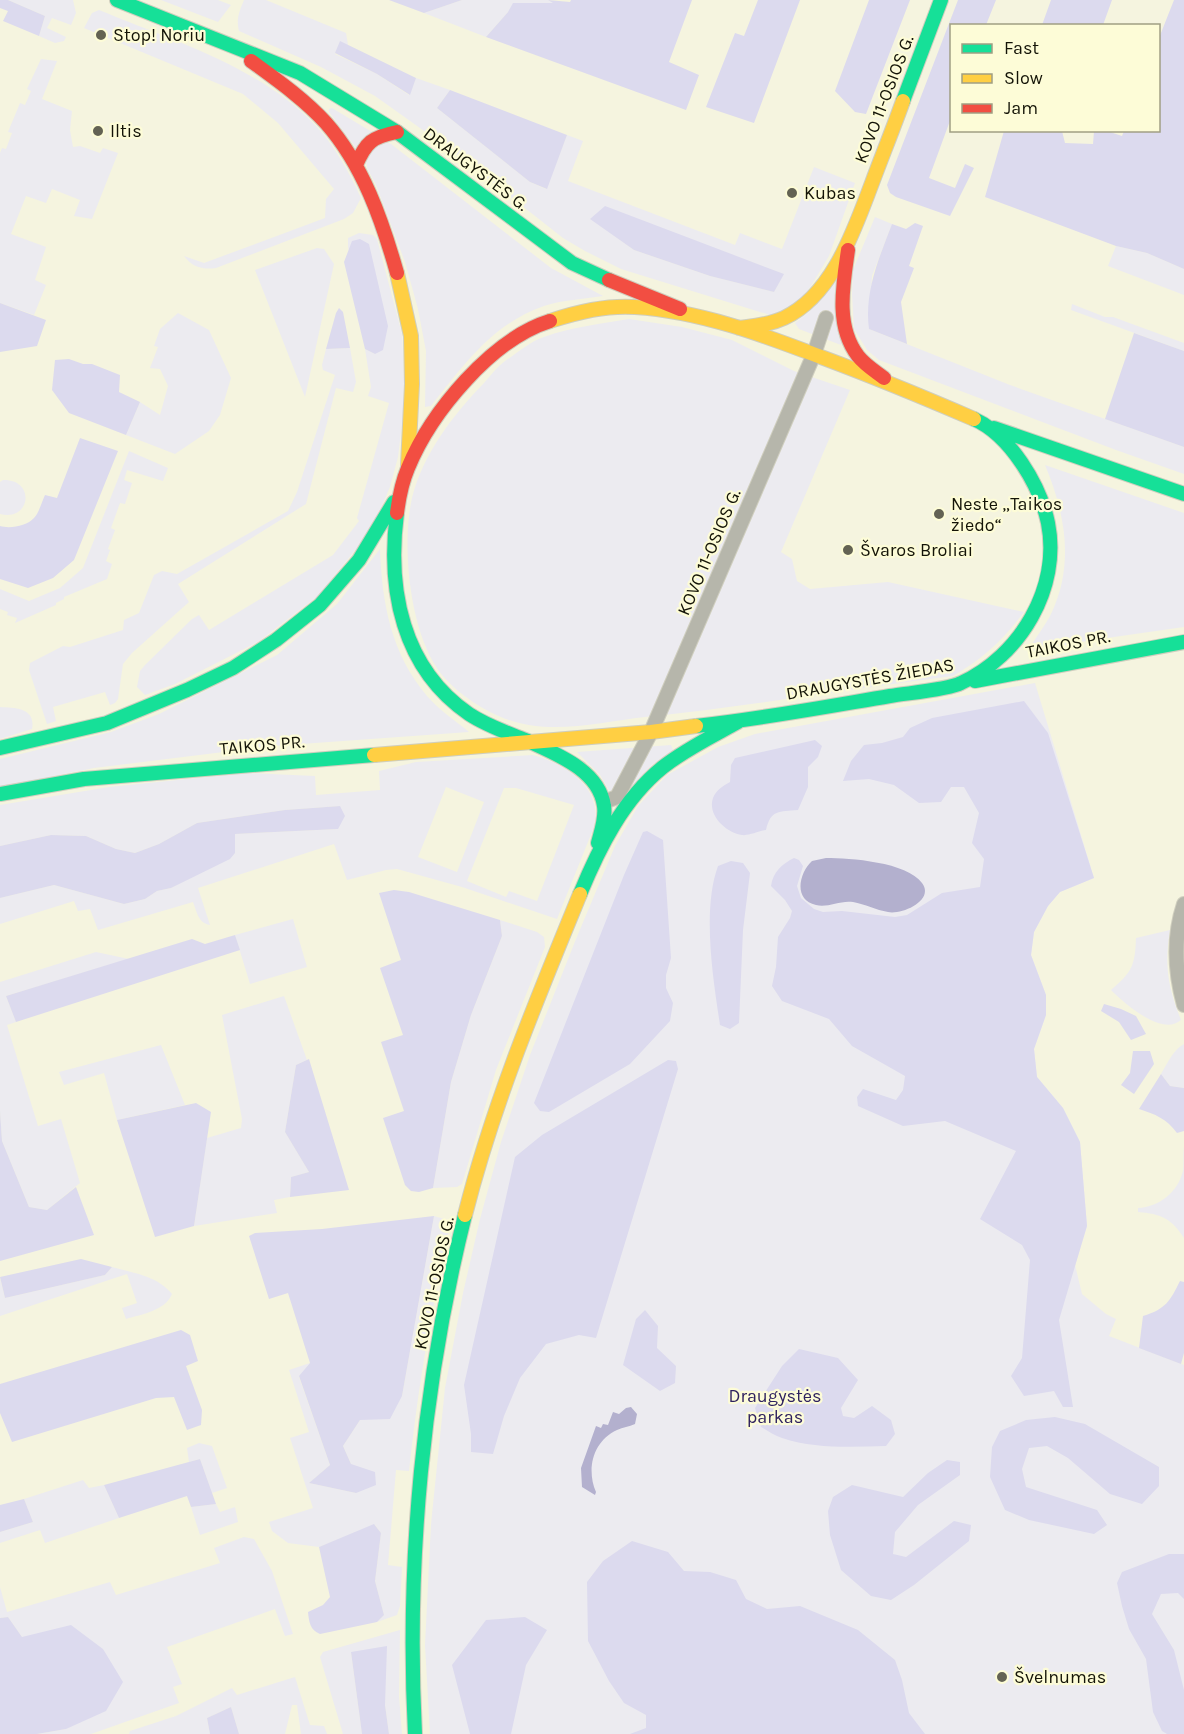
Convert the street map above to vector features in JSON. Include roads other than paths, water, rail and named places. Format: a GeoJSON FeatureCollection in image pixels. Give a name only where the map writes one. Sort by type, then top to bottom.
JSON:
{"type":"FeatureCollection","features":[{"type":"Feature","properties":{"kind":"main road","name":"DRAUGYSTĖS G."},"geometry":{"type":"LineString","coordinates":[[117,0],[232,48],[300,73],[397,132],[572,263],[591,273],[699,316]]}},
{"type":"Feature","properties":{"kind":"main road","name":"KOVO 11-OSIOS G."},"geometry":{"type":"LineString","coordinates":[[893,384],[859,357],[850,343],[844,320],[843,281],[849,244],[941,0]]}},
{"type":"Feature","properties":{"kind":"main road","name":"DRAUGYSTĖS G."},"geometry":{"type":"LineString","coordinates":[[232,48],[290,90],[314,111],[333,132],[356,165],[386,237],[405,302],[411,334],[413,387],[408,467]]}},
{"type":"Feature","properties":{"kind":"main road"},"geometry":{"type":"LineString","coordinates":[[356,165],[366,144],[376,136],[397,132]]}},
{"type":"Feature","properties":{"kind":"main road","name":"KOVO 11-OSIOS G."},"geometry":{"type":"LineString","coordinates":[[739,328],[771,323],[786,317],[806,303],[828,276],[849,244]]}},
{"type":"Feature","properties":{"kind":"main road","name":"DRAUGYSTĖS ŽIEDAS"},"geometry":{"type":"LineString","coordinates":[[623,306],[699,316],[739,328],[893,384],[985,424],[1012,450],[1029,471],[1041,494],[1051,538],[1050,562],[1044,590],[1035,612],[1022,632],[1008,650],[991,665],[960,684],[741,721],[651,732],[528,741],[488,726],[466,713],[444,694],[423,669],[408,642],[399,610],[394,564],[401,490],[408,467],[433,422],[453,394],[482,362],[513,336],[537,324],[562,316],[586,310],[623,306]]}},
{"type":"Feature","properties":{"kind":"main road"},"geometry":{"type":"LineString","coordinates":[[985,424],[1184,495]]}},
{"type":"Feature","properties":{"kind":"main road"},"geometry":{"type":"LineString","coordinates":[[0,748],[123,718],[233,668],[276,640],[320,605],[359,560],[401,490]]}},
{"type":"Feature","properties":{"kind":"main road","name":"TAIKOS PR."},"geometry":{"type":"LineString","coordinates":[[960,684],[1184,642]]}},
{"type":"Feature","properties":{"kind":"main road"},"geometry":{"type":"LineString","coordinates":[[528,741],[575,765],[616,801],[641,788],[666,765],[741,721]]}},
{"type":"Feature","properties":{"kind":"main road","name":"TAIKOS PR."},"geometry":{"type":"LineString","coordinates":[[0,794],[84,779],[528,741]]}},
{"type":"Feature","properties":{"kind":"main road","name":"KOVO 11-OSIOS G."},"geometry":{"type":"LineString","coordinates":[[595,860],[604,817],[616,801]]}},
{"type":"Feature","properties":{"kind":"main road","name":"KOVO 11-OSIOS G."},"geometry":{"type":"LineString","coordinates":[[415,1734],[413,1624],[420,1482],[435,1367],[455,1260],[486,1143],[506,1082],[595,860],[616,801]]}},
{"type":"Feature","properties":{"kind":"street"},"geometry":{"type":"LineString","coordinates":[[806,303],[826,318],[844,320]]}},
{"type":"Feature","properties":{"kind":"street","name":"KOVO 11-OSIOS G."},"geometry":{"type":"LineString","coordinates":[[616,801],[651,732],[813,354],[826,318]]}},
{"type":"Feature","properties":{"kind":"street"},"geometry":{"type":"LineString","coordinates":[[1184,904],[1178,924],[1177,948],[1179,987],[1184,1005]]}},
{"type":"Feature","properties":{"kind":"place","name":"Stop! Noriu"},"geometry":{"type":"Point","coordinates":[101,35]}},
{"type":"Feature","properties":{"kind":"place","name":"Iltis"},"geometry":{"type":"Point","coordinates":[98,131]}},
{"type":"Feature","properties":{"kind":"place","name":"Kubas"},"geometry":{"type":"Point","coordinates":[792,193]}},
{"type":"Feature","properties":{"kind":"place","name":"Neste „Taikos žiedo“"},"geometry":{"type":"Point","coordinates":[939,514]}},
{"type":"Feature","properties":{"kind":"place","name":"Švaros Broliai"},"geometry":{"type":"Point","coordinates":[848,550]}},
{"type":"Feature","properties":{"kind":"place","name":"Švelnumas"},"geometry":{"type":"Point","coordinates":[1002,1677]}},
{"type":"Feature","properties":{"kind":"park label","name":"Draugystės parkas"},"geometry":{"type":"Point","coordinates":[775,1406]}}]}
